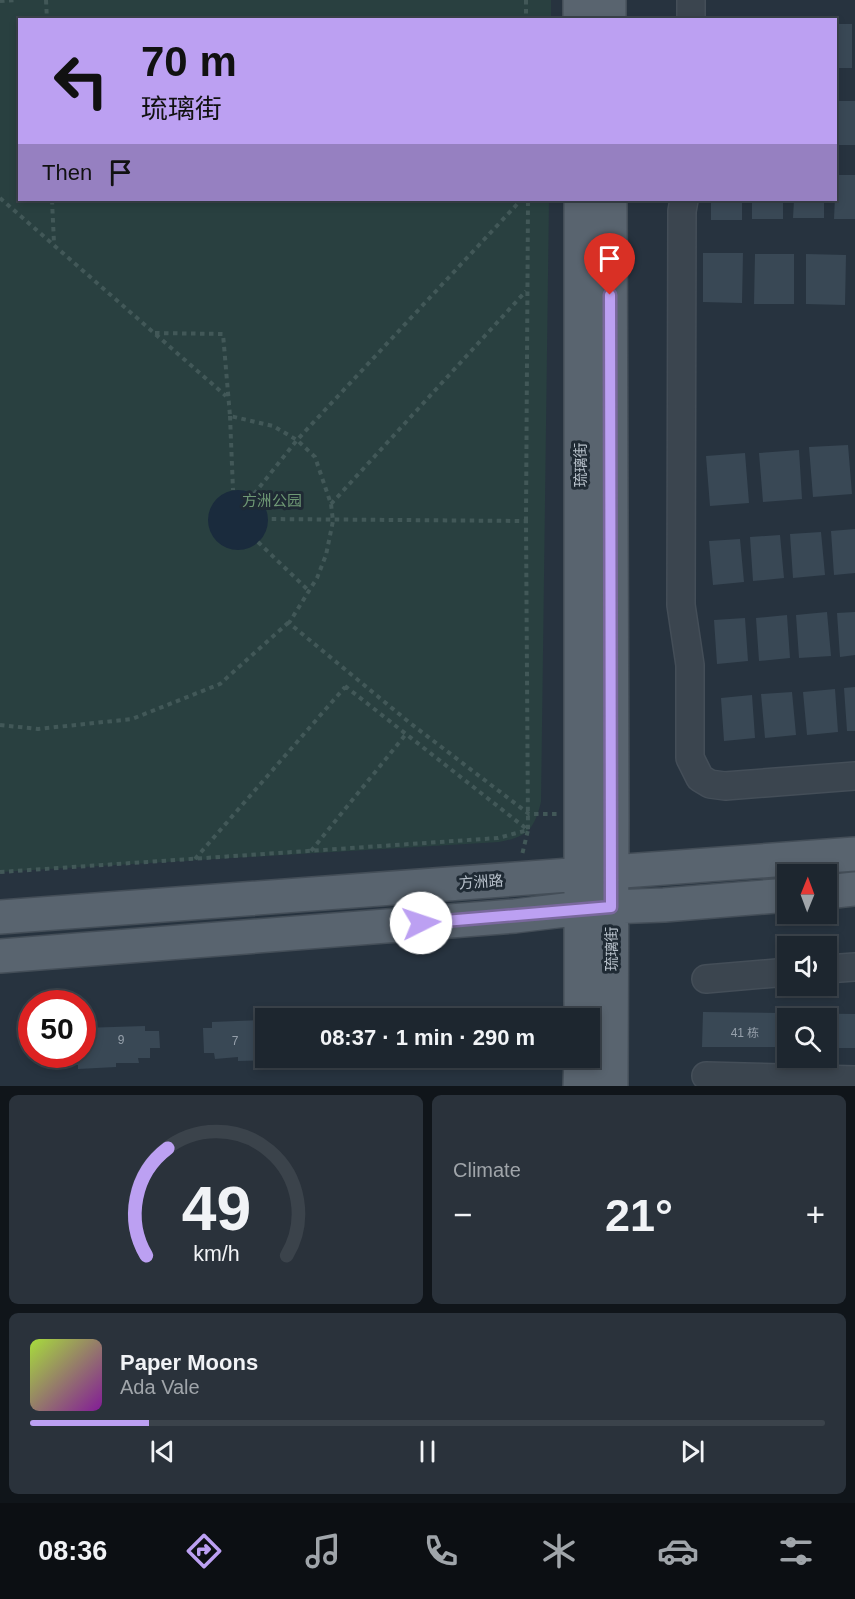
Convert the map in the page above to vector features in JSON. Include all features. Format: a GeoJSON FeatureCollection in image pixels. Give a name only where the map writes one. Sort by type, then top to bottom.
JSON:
{"type":"FeatureCollection","features":[{"type":"Feature","properties":{"kind":"main road"},"geometry":{"type":"LineString","coordinates":[[580,0],[580,18]]}},
{"type":"Feature","properties":{"kind":"main road"},"geometry":{"type":"LineString","coordinates":[[609,0],[609,18]]}},
{"type":"Feature","properties":{"kind":"main road","name":"琉璃街"},"geometry":{"type":"LineString","coordinates":[[581,201],[582,814],[597,873]]}},
{"type":"Feature","properties":{"kind":"main road","name":"琉璃街"},"geometry":{"type":"LineString","coordinates":[[610,201],[597,908],[611,1086]]}},
{"type":"Feature","properties":{"kind":"main road","name":"方洲路"},"geometry":{"type":"LineString","coordinates":[[0,917],[855,854]]}},
{"type":"Feature","properties":{"kind":"main road"},"geometry":{"type":"LineString","coordinates":[[837,891],[855,890]]}},
{"type":"Feature","properties":{"kind":"main road"},"geometry":{"type":"LineString","coordinates":[[0,956],[597,908],[777,896]]}},
{"type":"Feature","properties":{"kind":"main road","name":"琉璃街"},"geometry":{"type":"LineString","coordinates":[[582,1008],[597,908]]}},
{"type":"Feature","properties":{"kind":"main road"},"geometry":{"type":"LineString","coordinates":[[580,1086],[581,1068]]}},
{"type":"Feature","properties":{"kind":"street"},"geometry":{"type":"LineString","coordinates":[[691,0],[691,18]]}},
{"type":"Feature","properties":{"kind":"street"},"geometry":{"type":"LineString","coordinates":[[684,201],[681,605],[690,665],[690,758],[700,778],[710,784],[725,786],[855,776]]}},
{"type":"Feature","properties":{"kind":"street"},"geometry":{"type":"LineString","coordinates":[[837,968],[855,967]]}},
{"type":"Feature","properties":{"kind":"street"},"geometry":{"type":"LineString","coordinates":[[706,979],[777,973]]}},
{"type":"Feature","properties":{"kind":"street"},"geometry":{"type":"LineString","coordinates":[[706,1076],[855,1080]]}},
{"type":"Feature","properties":{"kind":"path"},"geometry":{"type":"LineString","coordinates":[[0,1],[16,0]]}},
{"type":"Feature","properties":{"kind":"path"},"geometry":{"type":"LineString","coordinates":[[46,0],[47,18]]}},
{"type":"Feature","properties":{"kind":"path"},"geometry":{"type":"LineString","coordinates":[[526,0],[526,18]]}},
{"type":"Feature","properties":{"kind":"path"},"geometry":{"type":"LineString","coordinates":[[0,198],[227,396]]}},
{"type":"Feature","properties":{"kind":"path"},"geometry":{"type":"LineString","coordinates":[[52,201],[54,243]]}},
{"type":"Feature","properties":{"kind":"path"},"geometry":{"type":"LineString","coordinates":[[254,494],[297,440],[520,201]]}},
{"type":"Feature","properties":{"kind":"path"},"geometry":{"type":"LineString","coordinates":[[517,880],[528,830],[529,814],[526,521],[528,201]]}},
{"type":"Feature","properties":{"kind":"path"},"geometry":{"type":"LineString","coordinates":[[331,504],[527,291]]}},
{"type":"Feature","properties":{"kind":"path"},"geometry":{"type":"LineString","coordinates":[[155,333],[224,334],[233,490]]}},
{"type":"Feature","properties":{"kind":"path"},"geometry":{"type":"LineString","coordinates":[[0,725],[38,729],[132,719],[220,684],[290,621],[317,578],[326,555],[333,521],[331,504],[315,457],[297,440],[273,426],[230,416]]}},
{"type":"Feature","properties":{"kind":"path"},"geometry":{"type":"LineString","coordinates":[[268,519],[526,521]]}},
{"type":"Feature","properties":{"kind":"path"},"geometry":{"type":"LineString","coordinates":[[258,542],[309,591]]}},
{"type":"Feature","properties":{"kind":"path"},"geometry":{"type":"LineString","coordinates":[[290,621],[289,623],[410,723],[529,814],[582,814]]}},
{"type":"Feature","properties":{"kind":"path"},"geometry":{"type":"LineString","coordinates":[[194,860],[345,686],[528,830]]}},
{"type":"Feature","properties":{"kind":"path"},"geometry":{"type":"LineString","coordinates":[[311,852],[406,734]]}},
{"type":"Feature","properties":{"kind":"path"},"geometry":{"type":"LineString","coordinates":[[0,872],[498,838],[528,830]]}},
{"type":"Feature","properties":{"kind":"green space","name":"方洲公园"},"geometry":{"type":"Polygon","coordinates":[[[0,0],[551,0],[551,18],[18,18],[18,201],[549,201],[541,802],[528,831],[516,838],[499,842],[0,872],[0,0]]]}},
{"type":"Feature","properties":{"kind":"water"},"geometry":{"type":"Polygon","coordinates":[[[238,490],[250,492],[263,503],[268,520],[266,532],[255,545],[238,550],[226,548],[213,537],[208,520],[210,508],[221,495],[238,490]]]}},
{"type":"Feature","properties":{"kind":"building"},"geometry":{"type":"Polygon","coordinates":[[[837,24],[852,24],[852,68],[837,68],[837,24]]]}},
{"type":"Feature","properties":{"kind":"building"},"geometry":{"type":"Polygon","coordinates":[[[837,101],[855,101],[855,145],[837,145],[837,101]]]}},
{"type":"Feature","properties":{"kind":"building"},"geometry":{"type":"Polygon","coordinates":[[[837,175],[855,175],[855,219],[834,219],[837,175]]]}},
{"type":"Feature","properties":{"kind":"building"},"geometry":{"type":"Polygon","coordinates":[[[711,201],[742,201],[742,220],[711,220],[711,201]]]}},
{"type":"Feature","properties":{"kind":"building"},"geometry":{"type":"Polygon","coordinates":[[[752,201],[783,201],[783,219],[752,219],[752,201]]]}},
{"type":"Feature","properties":{"kind":"building"},"geometry":{"type":"Polygon","coordinates":[[[794,201],[824,201],[824,218],[793,218],[794,201]]]}},
{"type":"Feature","properties":{"kind":"building"},"geometry":{"type":"Polygon","coordinates":[[[703,253],[743,253],[742,303],[703,302],[703,253]]]}},
{"type":"Feature","properties":{"kind":"building"},"geometry":{"type":"Polygon","coordinates":[[[755,254],[794,254],[794,304],[754,304],[755,254]]]}},
{"type":"Feature","properties":{"kind":"building"},"geometry":{"type":"Polygon","coordinates":[[[806,254],[846,255],[845,305],[806,304],[806,254]]]}},
{"type":"Feature","properties":{"kind":"building"},"geometry":{"type":"Polygon","coordinates":[[[848,445],[852,494],[813,497],[809,447],[848,445]]]}},
{"type":"Feature","properties":{"kind":"building"},"geometry":{"type":"Polygon","coordinates":[[[799,450],[802,499],[763,502],[759,453],[799,450]]]}},
{"type":"Feature","properties":{"kind":"building"},"geometry":{"type":"Polygon","coordinates":[[[745,453],[749,503],[710,506],[706,456],[745,453]]]}},
{"type":"Feature","properties":{"kind":"building"},"geometry":{"type":"Polygon","coordinates":[[[855,529],[855,573],[834,575],[831,531],[855,529]]]}},
{"type":"Feature","properties":{"kind":"building"},"geometry":{"type":"Polygon","coordinates":[[[821,532],[825,575],[793,578],[790,534],[821,532]]]}},
{"type":"Feature","properties":{"kind":"building"},"geometry":{"type":"Polygon","coordinates":[[[780,535],[784,578],[753,581],[750,537],[780,535]]]}},
{"type":"Feature","properties":{"kind":"building"},"geometry":{"type":"Polygon","coordinates":[[[740,539],[744,582],[713,585],[709,541],[740,539]]]}},
{"type":"Feature","properties":{"kind":"building"},"geometry":{"type":"Polygon","coordinates":[[[827,612],[831,656],[799,658],[796,615],[827,612]]]}},
{"type":"Feature","properties":{"kind":"building"},"geometry":{"type":"Polygon","coordinates":[[[855,612],[855,655],[840,657],[837,613],[855,612]]]}},
{"type":"Feature","properties":{"kind":"building"},"geometry":{"type":"Polygon","coordinates":[[[787,615],[790,658],[759,661],[756,618],[787,615]]]}},
{"type":"Feature","properties":{"kind":"building"},"geometry":{"type":"Polygon","coordinates":[[[745,618],[748,661],[717,664],[714,620],[745,618]]]}},
{"type":"Feature","properties":{"kind":"building"},"geometry":{"type":"Polygon","coordinates":[[[855,687],[855,731],[847,731],[844,688],[855,687]]]}},
{"type":"Feature","properties":{"kind":"building"},"geometry":{"type":"Polygon","coordinates":[[[835,689],[838,732],[807,735],[803,692],[835,689]]]}},
{"type":"Feature","properties":{"kind":"building"},"geometry":{"type":"Polygon","coordinates":[[[792,692],[796,735],[765,738],[761,694],[792,692]]]}},
{"type":"Feature","properties":{"kind":"building"},"geometry":{"type":"Polygon","coordinates":[[[752,695],[755,738],[724,741],[721,698],[752,695]]]}},
{"type":"Feature","properties":{"kind":"building"},"geometry":{"type":"Polygon","coordinates":[[[458,1006],[458,1008],[412,1008],[458,1006]]]}},
{"type":"Feature","properties":{"kind":"building"},"geometry":{"type":"Polygon","coordinates":[[[703,1012],[777,1013],[777,1047],[702,1047],[703,1012]]]}},
{"type":"Feature","properties":{"kind":"building"},"geometry":{"type":"Polygon","coordinates":[[[837,1014],[855,1014],[855,1048],[837,1048],[837,1014]]]}},
{"type":"Feature","properties":{"kind":"building"},"geometry":{"type":"Polygon","coordinates":[[[255,1020],[255,1061],[238,1061],[238,1057],[215,1059],[214,1053],[204,1053],[203,1028],[212,1028],[212,1022],[255,1020]]]}},
{"type":"Feature","properties":{"kind":"building"},"geometry":{"type":"Polygon","coordinates":[[[145,1026],[145,1031],[159,1031],[160,1048],[150,1048],[150,1058],[138,1058],[139,1063],[116,1063],[116,1067],[78,1069],[96,1068],[96,1028],[145,1026]]]}},
{"type":"Feature","properties":{"kind":"route"},"geometry":{"type":"LineString","coordinates":[[421,923],[611,907],[610,295]]}}]}
